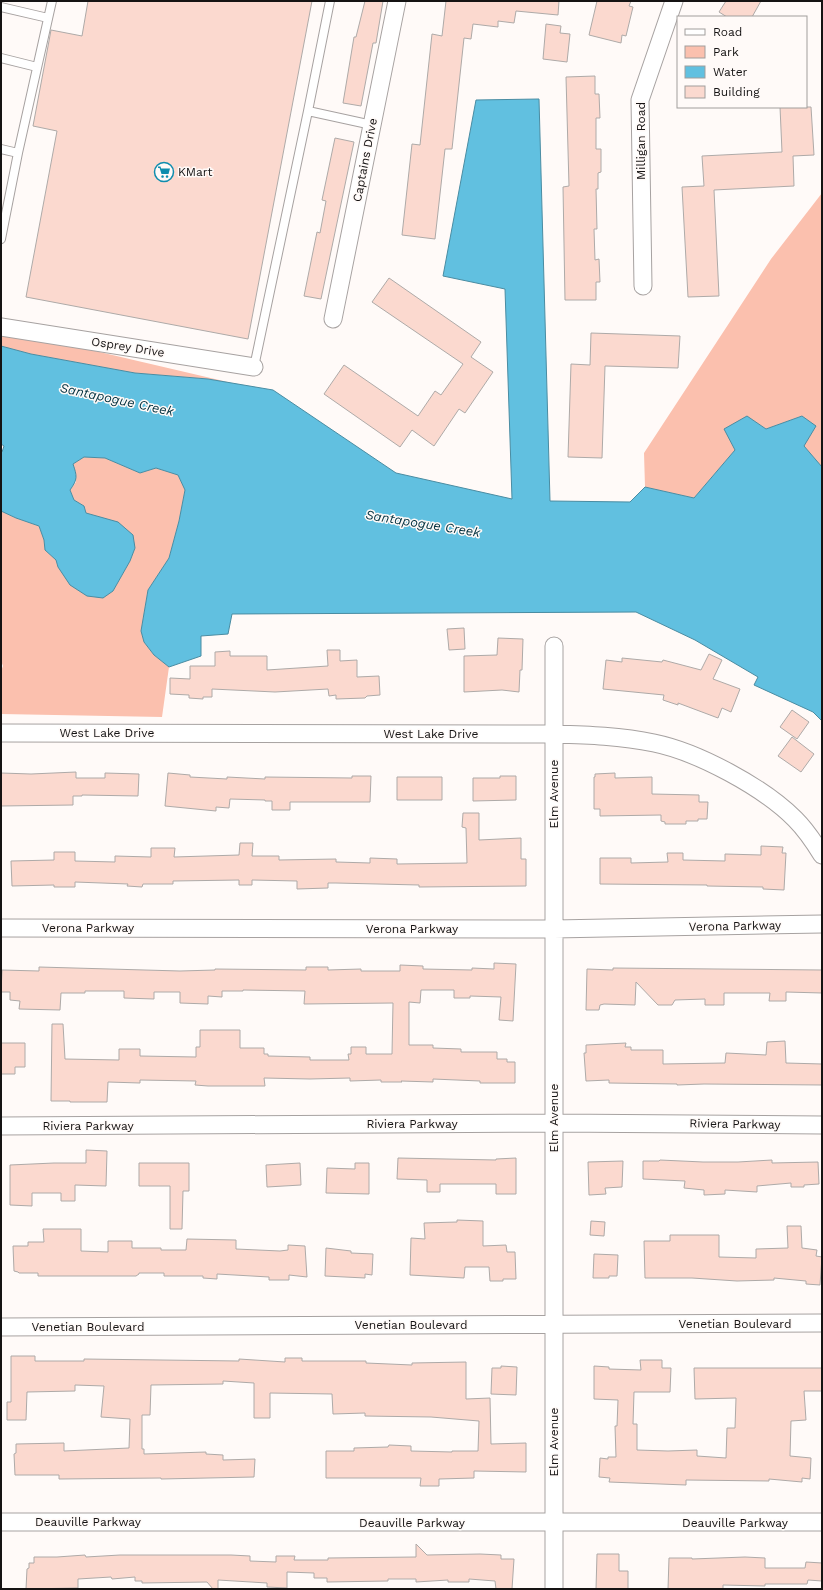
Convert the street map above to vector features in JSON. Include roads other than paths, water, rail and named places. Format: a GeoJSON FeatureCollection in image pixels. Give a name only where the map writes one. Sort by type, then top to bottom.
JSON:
{"type":"FeatureCollection","features":[{"type":"Feature","properties":{"kind":"street","name":"Captains Drive"},"geometry":{"type":"LineString","coordinates":[[333,319],[397,1]]}},
{"type":"Feature","properties":{"kind":"street","name":"Milligan Road"},"geometry":{"type":"LineString","coordinates":[[643,286],[640,100],[674,1]]}},
{"type":"Feature","properties":{"kind":"street","name":"Osprey Drive"},"geometry":{"type":"LineString","coordinates":[[1,327],[254,367]]}},
{"type":"Feature","properties":{"kind":"street","name":"Elm Avenue"},"geometry":{"type":"LineString","coordinates":[[554,646],[554,1589]]}},
{"type":"Feature","properties":{"kind":"street","name":"West Lake Drive"},"geometry":{"type":"LineString","coordinates":[[1,733],[602,735],[649,742],[683,752],[712,765],[753,788],[794,818],[813,839],[822,855]]}},
{"type":"Feature","properties":{"kind":"street","name":"Verona Parkway"},"geometry":{"type":"LineString","coordinates":[[1,928],[554,929],[822,924]]}},
{"type":"Feature","properties":{"kind":"street","name":"Riviera Parkway"},"geometry":{"type":"LineString","coordinates":[[1,1126],[554,1123],[822,1125]]}},
{"type":"Feature","properties":{"kind":"street","name":"Venetian Boulevard"},"geometry":{"type":"LineString","coordinates":[[1,1327],[822,1323]]}},
{"type":"Feature","properties":{"kind":"street","name":"Deauville Parkway"},"geometry":{"type":"LineString","coordinates":[[1,1522],[822,1522]]}},
{"type":"Feature","properties":{"kind":"lane"},"geometry":{"type":"LineString","coordinates":[[1,239],[2,227],[52,1]]}},
{"type":"Feature","properties":{"kind":"lane"},"geometry":{"type":"LineString","coordinates":[[254,367],[330,1]]}},
{"type":"Feature","properties":{"kind":"lane"},"geometry":{"type":"LineString","coordinates":[[1,7],[48,18]]}},
{"type":"Feature","properties":{"kind":"lane"},"geometry":{"type":"LineString","coordinates":[[1,58],[37,67]]}},
{"type":"Feature","properties":{"kind":"lane"},"geometry":{"type":"LineString","coordinates":[[308,111],[372,125]]}},
{"type":"Feature","properties":{"kind":"lane"},"geometry":{"type":"LineString","coordinates":[[1,149],[18,153]]}},
{"type":"Feature","properties":{"kind":"water","name":"Santapogue Creek"},"geometry":{"type":"Polygon","coordinates":[[[539,99],[550,501],[630,502],[645,487],[694,498],[735,450],[724,429],[747,416],[766,429],[802,416],[816,426],[804,446],[822,467],[822,721],[813,712],[754,685],[758,677],[695,640],[636,612],[232,614],[228,634],[201,636],[201,656],[169,667],[154,655],[144,642],[141,631],[148,590],[169,558],[179,521],[185,490],[178,475],[156,468],[140,473],[105,458],[84,457],[73,464],[76,477],[70,490],[74,500],[84,506],[86,513],[118,522],[133,535],[135,548],[130,561],[113,591],[103,598],[87,596],[70,585],[58,567],[56,560],[45,550],[44,540],[39,526],[1,511],[1,452],[4,446],[1,444],[1,346],[31,354],[135,373],[208,379],[273,390],[396,473],[512,499],[505,289],[443,276],[476,100],[539,99]]]}},
{"type":"Feature","properties":{"kind":"place","name":"KMart"},"geometry":{"type":"Point","coordinates":[164,172]}}]}
